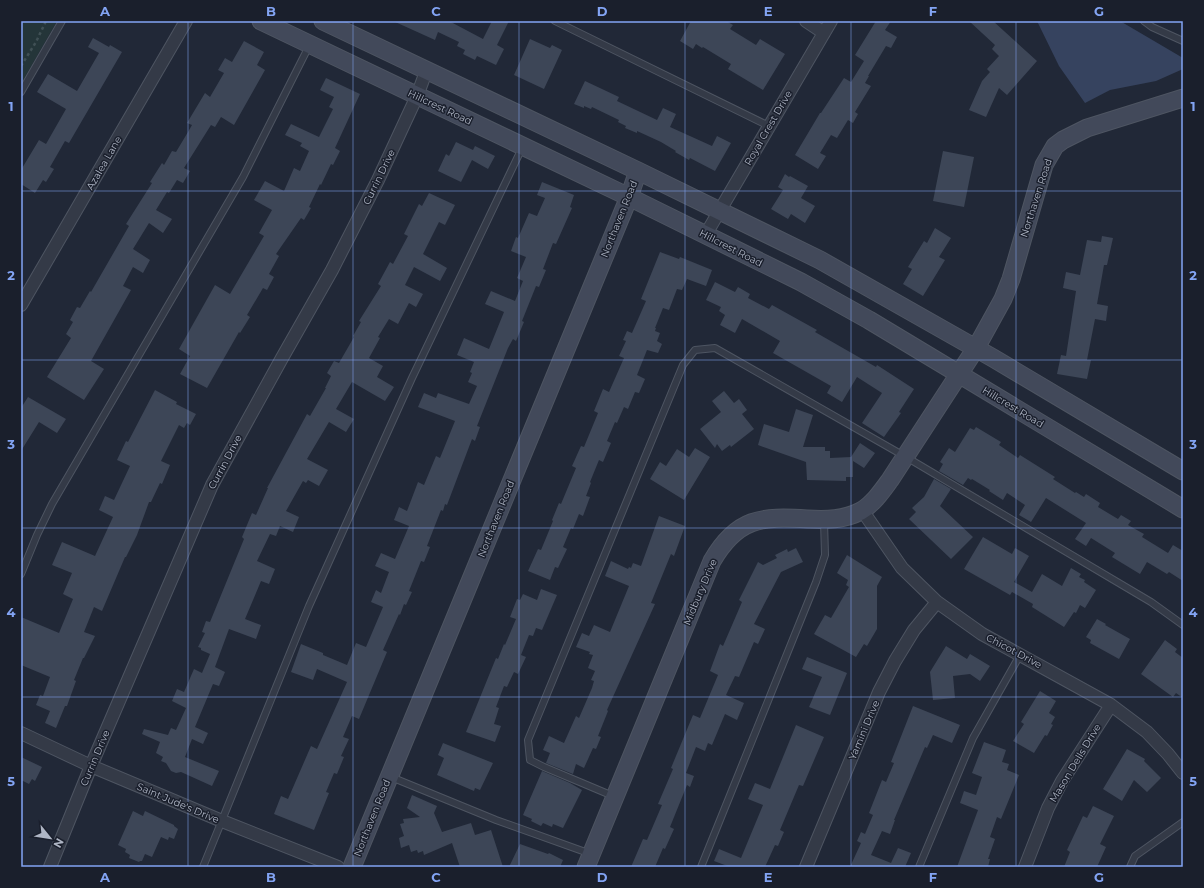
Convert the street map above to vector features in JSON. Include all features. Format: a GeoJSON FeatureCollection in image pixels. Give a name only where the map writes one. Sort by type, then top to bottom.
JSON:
{"type":"FeatureCollection","features":[{"type":"Feature","properties":{"kind":"main road","name":"Hillcrest Road"},"geometry":{"type":"LineString","coordinates":[[261,21],[706,234],[800,282],[862,317],[1183,509]]}},
{"type":"Feature","properties":{"kind":"main road"},"geometry":{"type":"LineString","coordinates":[[323,21],[638,170],[720,212],[820,260],[976,348],[1183,471]]}},
{"type":"Feature","properties":{"kind":"main road","name":"Northaven Road"},"geometry":{"type":"LineString","coordinates":[[959,375],[1003,299],[1011,279],[1044,165],[1056,146],[1063,140],[1088,128],[1183,98]]}},
{"type":"Feature","properties":{"kind":"main road","name":"Northaven Road"},"geometry":{"type":"LineString","coordinates":[[352,867],[629,197],[638,170]]}},
{"type":"Feature","properties":{"kind":"main road","name":"Midbury Drive"},"geometry":{"type":"LineString","coordinates":[[588,861],[712,561],[720,548],[730,536],[742,527],[756,520],[783,517],[823,520],[847,517],[862,510],[876,498],[906,457],[959,375]]}},
{"type":"Feature","properties":{"kind":"street","name":"Azalea Lane"},"geometry":{"type":"LineString","coordinates":[[21,305],[186,21]]}},
{"type":"Feature","properties":{"kind":"street"},"geometry":{"type":"LineString","coordinates":[[806,21],[824,33]]}},
{"type":"Feature","properties":{"kind":"street","name":"Royal Crest Drive"},"geometry":{"type":"LineString","coordinates":[[706,234],[831,21]]}},
{"type":"Feature","properties":{"kind":"street","name":"Currin Drive"},"geometry":{"type":"LineString","coordinates":[[50,867],[91,766],[212,485],[332,270],[378,180],[418,96],[427,69]]}},
{"type":"Feature","properties":{"kind":"street","name":"Chicot Drive"},"geometry":{"type":"LineString","coordinates":[[862,510],[902,568],[937,602],[982,634],[1111,705],[1147,732],[1183,772]]}},
{"type":"Feature","properties":{"kind":"street","name":"Yamini Drive"},"geometry":{"type":"LineString","coordinates":[[806,867],[879,692],[895,661],[914,630],[937,602]]}},
{"type":"Feature","properties":{"kind":"street","name":"Mason Dells Drive"},"geometry":{"type":"LineString","coordinates":[[1025,867],[1048,808],[1062,781],[1111,705]]}},
{"type":"Feature","properties":{"kind":"street","name":"Saint Jude's Drive"},"geometry":{"type":"LineString","coordinates":[[21,733],[91,766],[222,821],[338,867]]}},
{"type":"Feature","properties":{"kind":"lane"},"geometry":{"type":"LineString","coordinates":[[21,92],[62,21]]}},
{"type":"Feature","properties":{"kind":"lane"},"geometry":{"type":"LineString","coordinates":[[555,21],[769,126]]}},
{"type":"Feature","properties":{"kind":"lane"},"geometry":{"type":"LineString","coordinates":[[1144,21],[1152,27],[1183,41]]}},
{"type":"Feature","properties":{"kind":"lane"},"geometry":{"type":"LineString","coordinates":[[21,574],[52,504],[244,177],[310,44]]}},
{"type":"Feature","properties":{"kind":"lane"},"geometry":{"type":"LineString","coordinates":[[203,867],[312,599],[412,378],[523,146]]}},
{"type":"Feature","properties":{"kind":"lane"},"geometry":{"type":"LineString","coordinates":[[615,796],[530,760],[528,740],[683,365],[696,350],[715,348],[906,457],[1150,602],[1183,625]]}},
{"type":"Feature","properties":{"kind":"lane"},"geometry":{"type":"LineString","coordinates":[[701,867],[816,582],[825,555],[823,520]]}},
{"type":"Feature","properties":{"kind":"lane"},"geometry":{"type":"LineString","coordinates":[[919,867],[973,738],[1020,655]]}},
{"type":"Feature","properties":{"kind":"lane"},"geometry":{"type":"LineString","coordinates":[[389,776],[496,820],[588,861]]}},
{"type":"Feature","properties":{"kind":"lane"},"geometry":{"type":"LineString","coordinates":[[1130,867],[1135,856],[1183,822]]}},
{"type":"Feature","properties":{"kind":"path"},"geometry":{"type":"LineString","coordinates":[[21,66],[36,42],[46,21]]}},
{"type":"Feature","properties":{"kind":"shaded area"},"geometry":{"type":"Polygon","coordinates":[[[21,21],[57,21],[21,84],[21,21]]]}},
{"type":"Feature","properties":{"kind":"water"},"geometry":{"type":"Polygon","coordinates":[[[1037,21],[1120,21],[1183,58],[1183,69],[1156,81],[1110,90],[1085,103],[1059,66],[1037,21]]]}},
{"type":"Feature","properties":{"kind":"building"},"geometry":{"type":"Polygon","coordinates":[[[393,21],[449,21],[483,39],[492,21],[509,21],[497,45],[504,49],[496,65],[477,56],[475,60],[463,54],[465,50],[457,46],[459,42],[438,32],[435,40],[393,21]]]}},
{"type":"Feature","properties":{"kind":"building"},"geometry":{"type":"Polygon","coordinates":[[[691,21],[726,21],[733,25],[730,29],[756,45],[760,39],[785,54],[763,90],[728,69],[731,64],[703,47],[702,48],[696,44],[693,49],[680,41],[691,21]]]}},
{"type":"Feature","properties":{"kind":"building"},"geometry":{"type":"Polygon","coordinates":[[[876,21],[891,21],[885,30],[897,37],[891,48],[886,46],[868,76],[865,83],[871,86],[855,112],[858,114],[853,123],[848,120],[837,138],[831,135],[820,153],[826,156],[818,169],[795,155],[820,113],[844,78],[851,82],[864,61],[855,55],[876,21]]]}},
{"type":"Feature","properties":{"kind":"building"},"geometry":{"type":"Polygon","coordinates":[[[969,21],[993,21],[1037,61],[1007,95],[999,88],[986,117],[969,110],[982,81],[990,72],[987,69],[999,56],[992,49],[995,45],[969,21]]]}},
{"type":"Feature","properties":{"kind":"building"},"geometry":{"type":"Polygon","coordinates":[[[93,38],[122,52],[69,143],[65,141],[50,167],[54,169],[46,182],[43,180],[35,193],[21,184],[21,170],[39,140],[46,144],[66,109],[37,92],[48,74],[77,91],[99,53],[88,47],[93,38]]]}},
{"type":"Feature","properties":{"kind":"building"},"geometry":{"type":"Polygon","coordinates":[[[530,39],[550,48],[552,45],[562,50],[544,89],[514,75],[530,39]]]}},
{"type":"Feature","properties":{"kind":"building"},"geometry":{"type":"Polygon","coordinates":[[[244,41],[264,52],[257,65],[265,70],[234,125],[221,117],[215,127],[211,125],[184,168],[190,171],[183,183],[177,180],[169,193],[167,192],[156,210],[172,219],[163,233],[149,223],[133,249],[150,260],[143,273],[133,267],[123,286],[131,290],[91,361],[104,369],[84,400],[47,377],[71,338],[66,334],[73,322],[70,320],[77,307],[80,308],[90,291],[91,292],[129,226],[126,224],[152,183],[150,182],[162,163],[164,165],[172,151],[176,152],[188,132],[192,125],[187,123],[205,93],[210,97],[224,73],[218,70],[225,58],[232,62],[244,41]]]}},
{"type":"Feature","properties":{"kind":"building"},"geometry":{"type":"Polygon","coordinates":[[[326,78],[360,94],[335,148],[340,151],[333,165],[331,164],[321,185],[320,184],[309,207],[311,208],[304,220],[301,218],[276,254],[279,256],[269,274],[274,277],[267,290],[263,288],[247,315],[250,317],[240,333],[239,332],[207,388],[180,374],[190,356],[179,349],[215,285],[230,294],[264,236],[259,233],[272,210],[254,200],[265,181],[284,191],[294,168],[300,171],[309,151],[300,146],[302,143],[285,135],[291,124],[319,137],[333,109],[329,107],[334,97],[320,90],[326,78]]]}},
{"type":"Feature","properties":{"kind":"building"},"geometry":{"type":"Polygon","coordinates":[[[585,81],[619,97],[617,101],[657,120],[663,108],[676,114],[670,127],[712,146],[717,136],[731,143],[715,171],[690,158],[689,160],[661,142],[637,131],[637,133],[625,128],[626,126],[618,122],[619,120],[592,107],[591,109],[584,106],[584,108],[574,104],[585,81]]]}},
{"type":"Feature","properties":{"kind":"building"},"geometry":{"type":"Polygon","coordinates":[[[456,142],[473,150],[475,146],[495,156],[488,169],[472,160],[461,182],[438,171],[446,154],[449,156],[456,142]]]}},
{"type":"Feature","properties":{"kind":"building"},"geometry":{"type":"Polygon","coordinates":[[[943,151],[974,157],[964,207],[933,201],[943,151]]]}},
{"type":"Feature","properties":{"kind":"building"},"geometry":{"type":"Polygon","coordinates":[[[785,174],[808,186],[801,198],[815,206],[805,223],[791,214],[788,219],[771,209],[783,190],[778,187],[785,174]]]}},
{"type":"Feature","properties":{"kind":"building"},"geometry":{"type":"Polygon","coordinates":[[[542,182],[574,195],[570,207],[572,208],[556,244],[553,243],[543,269],[546,270],[539,287],[536,286],[516,341],[513,339],[508,348],[477,426],[480,427],[475,441],[472,439],[447,505],[445,504],[443,511],[441,510],[427,546],[430,547],[424,562],[421,561],[409,591],[412,592],[406,605],[404,604],[400,615],[399,614],[383,650],[387,652],[359,719],[352,716],[343,737],[349,739],[341,756],[344,757],[337,774],[334,773],[326,792],[329,793],[314,830],[274,814],[281,796],[288,799],[311,746],[317,749],[347,682],[317,669],[313,680],[291,672],[301,644],[347,665],[356,643],[366,647],[383,607],[371,602],[376,590],[381,593],[389,572],[375,566],[381,553],[395,559],[409,526],[394,520],[399,507],[407,511],[418,482],[424,485],[436,456],[440,458],[455,421],[418,407],[424,393],[436,398],[438,393],[469,404],[477,386],[468,382],[472,373],[470,372],[474,362],[457,355],[464,338],[489,349],[504,312],[485,304],[491,291],[515,301],[523,281],[517,278],[526,257],[511,251],[516,237],[518,238],[529,213],[537,216],[545,198],[537,195],[542,182]]]}},
{"type":"Feature","properties":{"kind":"building"},"geometry":{"type":"Polygon","coordinates":[[[429,193],[455,205],[445,225],[439,222],[423,254],[447,268],[440,281],[414,267],[405,285],[423,294],[416,307],[409,303],[398,324],[389,319],[378,337],[380,338],[369,358],[383,366],[377,377],[394,387],[385,401],[352,382],[336,409],[354,419],[346,432],[329,422],[307,459],[328,470],[319,486],[308,480],[306,483],[303,481],[286,511],[299,517],[293,532],[280,526],[276,536],[270,534],[257,561],[275,569],[269,584],[261,581],[245,619],[261,625],[256,639],[229,629],[215,667],[225,672],[219,686],[213,684],[195,727],[208,733],[203,744],[192,739],[185,757],[219,771],[212,786],[181,772],[176,773],[171,771],[166,763],[161,761],[163,757],[156,753],[160,742],[142,734],[144,729],[168,735],[171,728],[176,730],[186,708],[172,701],[177,689],[184,692],[194,669],[202,673],[210,654],[198,647],[205,633],[202,632],[206,621],[210,622],[244,539],[242,537],[252,513],[256,515],[267,488],[307,414],[310,416],[326,388],[331,376],[327,373],[334,361],[339,363],[354,337],[353,336],[361,322],[359,321],[381,286],[378,284],[390,262],[393,264],[408,236],[404,234],[419,204],[422,206],[429,193]]]}},
{"type":"Feature","properties":{"kind":"building"},"geometry":{"type":"Polygon","coordinates":[[[935,228],[951,238],[939,257],[945,260],[923,296],[903,284],[912,269],[908,267],[924,241],[927,243],[935,228]]]}},
{"type":"Feature","properties":{"kind":"building"},"geometry":{"type":"Polygon","coordinates":[[[1102,236],[1113,238],[1107,265],[1104,265],[1097,304],[1108,306],[1106,321],[1095,319],[1087,360],[1091,360],[1087,379],[1057,374],[1061,355],[1066,356],[1076,291],[1063,288],[1066,272],[1080,275],[1087,240],[1101,242],[1102,236]]]}},
{"type":"Feature","properties":{"kind":"building"},"geometry":{"type":"Polygon","coordinates":[[[660,252],[679,259],[680,257],[712,270],[706,286],[687,279],[682,290],[677,289],[669,310],[663,308],[655,328],[655,331],[660,333],[657,341],[662,344],[658,353],[647,350],[637,375],[645,379],[639,393],[635,392],[628,409],[624,407],[617,423],[615,422],[607,441],[611,443],[603,462],[599,460],[590,482],[591,483],[586,496],[590,497],[583,516],[579,514],[573,529],[571,528],[563,547],[567,549],[558,568],[555,567],[550,580],[528,571],[538,549],[541,550],[559,503],[561,504],[576,468],[572,466],[581,446],[584,447],[598,413],[594,411],[603,389],[609,392],[624,358],[619,356],[626,341],[623,340],[627,331],[632,333],[646,301],[641,299],[660,252]]]}},
{"type":"Feature","properties":{"kind":"building"},"geometry":{"type":"Polygon","coordinates":[[[715,282],[735,292],[738,287],[750,294],[748,298],[769,309],[772,305],[817,330],[815,332],[876,367],[877,365],[914,389],[899,412],[901,413],[884,437],[862,423],[882,393],[857,377],[842,402],[827,393],[831,386],[773,353],[780,341],[742,319],[735,333],[720,325],[725,315],[719,311],[721,307],[706,300],[715,282]]]}},
{"type":"Feature","properties":{"kind":"building"},"geometry":{"type":"Polygon","coordinates":[[[155,390],[177,402],[176,404],[196,414],[190,425],[187,423],[184,428],[179,425],[161,461],[170,465],[162,484],[160,483],[151,502],[149,502],[137,535],[125,557],[102,611],[94,607],[84,632],[95,636],[83,658],[74,680],[76,681],[67,706],[65,706],[56,728],[45,723],[50,711],[36,705],[40,695],[43,696],[50,677],[21,665],[21,617],[59,633],[73,599],[63,594],[72,573],[52,565],[62,542],[95,556],[113,517],[99,510],[105,496],[114,500],[130,466],[117,460],[155,390]]]}},
{"type":"Feature","properties":{"kind":"building"},"geometry":{"type":"Polygon","coordinates":[[[724,391],[734,403],[739,399],[747,410],[742,414],[754,429],[731,447],[730,445],[722,451],[717,444],[715,448],[700,429],[721,412],[712,401],[724,391]]]}},
{"type":"Feature","properties":{"kind":"building"},"geometry":{"type":"Polygon","coordinates":[[[28,397],[66,419],[57,433],[39,422],[21,451],[21,408],[28,397]]]}},
{"type":"Feature","properties":{"kind":"building"},"geometry":{"type":"Polygon","coordinates":[[[796,409],[813,415],[803,447],[825,447],[825,451],[830,451],[830,458],[851,457],[860,443],[875,453],[864,468],[853,461],[853,477],[846,477],[846,481],[807,480],[806,462],[758,445],[764,424],[789,432],[796,409]]]}},
{"type":"Feature","properties":{"kind":"building"},"geometry":{"type":"Polygon","coordinates":[[[976,427],[1001,442],[999,445],[1018,458],[1020,455],[1055,477],[1053,479],[1075,493],[1076,492],[1084,497],[1086,494],[1100,503],[1098,507],[1118,519],[1121,515],[1131,521],[1128,525],[1144,534],[1142,537],[1168,553],[1173,545],[1183,551],[1183,581],[1169,572],[1167,574],[1147,562],[1140,574],[1112,557],[1115,553],[1091,538],[1086,546],[1075,539],[1086,523],[1046,498],[1031,522],[1019,515],[1025,505],[1007,493],[1003,500],[972,479],[971,480],[968,478],[963,485],[939,471],[943,464],[940,462],[949,448],[955,452],[970,428],[974,430],[976,427]]]}},
{"type":"Feature","properties":{"kind":"building"},"geometry":{"type":"Polygon","coordinates":[[[695,448],[710,457],[684,500],[650,479],[660,462],[666,466],[677,449],[689,457],[695,448]]]}},
{"type":"Feature","properties":{"kind":"building"},"geometry":{"type":"Polygon","coordinates":[[[934,479],[951,489],[940,506],[973,537],[951,559],[909,519],[916,512],[912,508],[924,497],[934,479]]]}},
{"type":"Feature","properties":{"kind":"building"},"geometry":{"type":"Polygon","coordinates":[[[659,516],[685,526],[674,556],[671,554],[651,603],[655,604],[607,710],[608,711],[598,736],[601,737],[596,749],[593,748],[584,768],[576,764],[573,774],[546,763],[550,753],[543,750],[549,736],[564,743],[576,716],[579,718],[592,688],[594,681],[591,680],[595,671],[588,668],[593,655],[589,654],[590,652],[576,647],[582,633],[589,636],[594,625],[610,632],[629,586],[605,576],[611,561],[628,569],[629,567],[631,568],[633,563],[641,566],[659,516]]]}},
{"type":"Feature","properties":{"kind":"building"},"geometry":{"type":"Polygon","coordinates":[[[983,537],[1012,554],[1015,548],[1029,556],[1014,582],[1032,592],[1042,574],[1062,586],[1071,568],[1081,574],[1079,577],[1085,580],[1084,582],[1096,590],[1085,608],[1080,605],[1076,613],[1074,612],[1064,627],[1032,607],[1033,604],[1012,592],[1010,595],[964,569],[983,537]]]}},
{"type":"Feature","properties":{"kind":"building"},"geometry":{"type":"Polygon","coordinates":[[[796,548],[803,562],[781,572],[754,624],[765,629],[758,644],[754,642],[739,677],[735,676],[726,695],[744,703],[737,720],[725,714],[712,745],[708,743],[705,751],[696,747],[686,773],[694,776],[690,787],[687,785],[670,827],[674,829],[665,849],[663,848],[655,867],[631,867],[643,839],[647,840],[662,805],[658,804],[693,715],[700,718],[718,675],[710,671],[720,644],[723,646],[742,602],[739,600],[758,562],[763,565],[777,558],[775,555],[787,549],[788,552],[796,548]]]}},
{"type":"Feature","properties":{"kind":"building"},"geometry":{"type":"Polygon","coordinates":[[[847,555],[882,577],[877,586],[877,629],[867,646],[864,644],[856,657],[814,634],[825,615],[831,618],[849,587],[846,585],[848,580],[837,573],[847,555]]]}},
{"type":"Feature","properties":{"kind":"building"},"geometry":{"type":"Polygon","coordinates":[[[541,589],[557,595],[542,630],[536,628],[533,636],[529,635],[521,655],[526,657],[518,674],[514,672],[507,687],[504,686],[496,707],[499,708],[494,724],[501,726],[495,742],[466,732],[496,658],[498,659],[516,619],[510,617],[517,599],[520,600],[523,594],[537,600],[541,589]]]}},
{"type":"Feature","properties":{"kind":"building"},"geometry":{"type":"Polygon","coordinates":[[[1097,619],[1130,639],[1119,659],[1090,643],[1091,640],[1086,637],[1097,619]]]}},
{"type":"Feature","properties":{"kind":"building"},"geometry":{"type":"Polygon","coordinates":[[[1165,640],[1177,649],[1175,652],[1183,658],[1183,698],[1176,693],[1173,697],[1141,674],[1165,640]]]}},
{"type":"Feature","properties":{"kind":"building"},"geometry":{"type":"Polygon","coordinates":[[[946,646],[967,659],[970,654],[990,666],[980,681],[970,674],[953,676],[955,698],[933,700],[930,672],[946,646]]]}},
{"type":"Feature","properties":{"kind":"building"},"geometry":{"type":"Polygon","coordinates":[[[807,657],[847,673],[830,715],[809,707],[822,677],[802,669],[807,657]]]}},
{"type":"Feature","properties":{"kind":"building"},"geometry":{"type":"Polygon","coordinates":[[[1040,691],[1056,701],[1049,713],[1055,717],[1051,724],[1053,725],[1047,736],[1045,735],[1034,753],[1013,741],[1024,724],[1021,722],[1040,691]]]}},
{"type":"Feature","properties":{"kind":"building"},"geometry":{"type":"Polygon","coordinates":[[[913,706],[960,725],[952,743],[933,735],[927,748],[925,747],[894,820],[890,834],[882,831],[871,855],[891,863],[898,848],[911,853],[905,867],[850,867],[861,843],[857,841],[861,832],[865,834],[873,815],[869,813],[882,780],[886,782],[894,763],[891,762],[913,706]]]}},
{"type":"Feature","properties":{"kind":"building"},"geometry":{"type":"Polygon","coordinates":[[[796,725],[824,737],[803,786],[799,785],[780,830],[784,832],[778,846],[775,845],[765,867],[730,867],[714,861],[719,849],[741,858],[763,805],[748,799],[755,783],[770,789],[796,725]]]}},
{"type":"Feature","properties":{"kind":"building"},"geometry":{"type":"Polygon","coordinates":[[[984,742],[1006,750],[1002,762],[1009,764],[1007,770],[1019,775],[1001,819],[997,817],[990,837],[995,839],[988,859],[990,859],[988,867],[957,867],[978,810],[960,803],[964,791],[976,795],[982,777],[972,773],[984,742]]]}},
{"type":"Feature","properties":{"kind":"building"},"geometry":{"type":"Polygon","coordinates":[[[443,743],[493,763],[480,790],[475,788],[474,791],[437,775],[444,758],[438,755],[443,743]]]}},
{"type":"Feature","properties":{"kind":"building"},"geometry":{"type":"Polygon","coordinates":[[[1127,749],[1145,759],[1144,761],[1161,778],[1147,792],[1134,780],[1122,801],[1103,789],[1127,749]]]}},
{"type":"Feature","properties":{"kind":"building"},"geometry":{"type":"Polygon","coordinates":[[[21,757],[42,767],[35,781],[32,779],[29,784],[21,780],[21,757]]]}},
{"type":"Feature","properties":{"kind":"building"},"geometry":{"type":"Polygon","coordinates":[[[542,771],[582,790],[563,828],[553,824],[552,827],[543,823],[541,826],[531,821],[532,819],[523,815],[542,771]]]}},
{"type":"Feature","properties":{"kind":"building"},"geometry":{"type":"Polygon","coordinates":[[[412,795],[437,806],[434,813],[442,832],[471,823],[475,835],[491,830],[503,867],[460,867],[452,843],[424,855],[423,851],[418,853],[417,850],[411,852],[409,845],[401,848],[399,838],[404,836],[400,824],[404,823],[403,819],[420,817],[407,808],[412,795]]]}},
{"type":"Feature","properties":{"kind":"building"},"geometry":{"type":"Polygon","coordinates":[[[1093,806],[1114,816],[1100,844],[1106,847],[1097,867],[1064,867],[1070,852],[1067,850],[1083,816],[1087,818],[1093,806]]]}},
{"type":"Feature","properties":{"kind":"building"},"geometry":{"type":"Polygon","coordinates":[[[133,811],[143,816],[145,811],[174,825],[178,829],[174,839],[169,837],[168,840],[161,837],[152,857],[145,854],[142,861],[139,862],[129,858],[130,855],[125,852],[126,849],[118,845],[133,811]]]}},
{"type":"Feature","properties":{"kind":"building"},"geometry":{"type":"Polygon","coordinates":[[[520,844],[548,854],[549,853],[563,860],[560,867],[509,867],[520,844]]]}}]}
